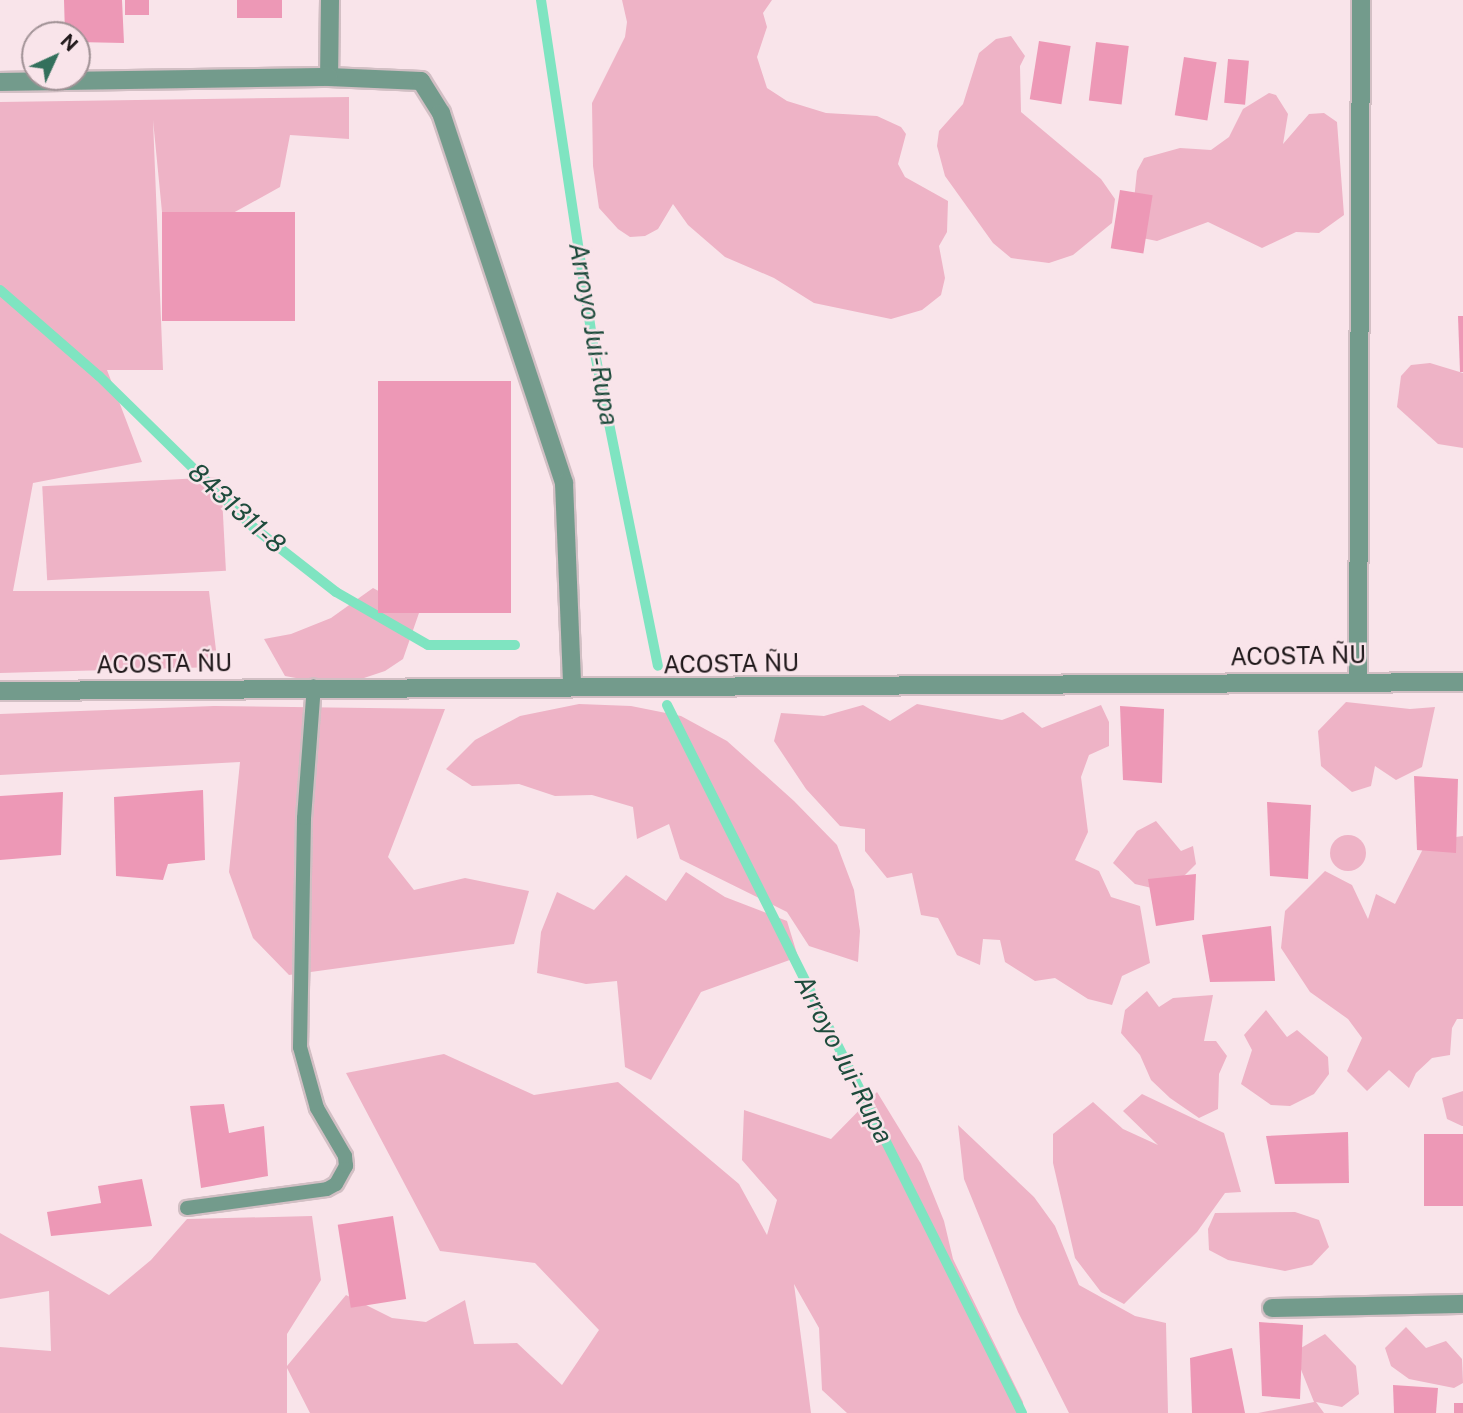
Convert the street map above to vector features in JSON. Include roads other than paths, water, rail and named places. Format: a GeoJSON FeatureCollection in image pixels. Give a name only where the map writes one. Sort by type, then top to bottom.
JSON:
{"type":"FeatureCollection","features":[{"type":"Feature","properties":{"kind":"street"},"geometry":{"type":"LineString","coordinates":[[329,77],[330,0]]}},
{"type":"Feature","properties":{"kind":"street"},"geometry":{"type":"LineString","coordinates":[[1358,680],[1361,0]]}},
{"type":"Feature","properties":{"kind":"street"},"geometry":{"type":"LineString","coordinates":[[0,82],[329,77],[421,81],[442,113],[564,483],[572,685]]}},
{"type":"Feature","properties":{"kind":"street","name":"ACOSTA ÑU"},"geometry":{"type":"LineString","coordinates":[[0,691],[572,685],[663,690],[1358,680],[1463,682]]}},
{"type":"Feature","properties":{"kind":"street"},"geometry":{"type":"LineString","coordinates":[[1272,1307],[1463,1304]]}},
{"type":"Feature","properties":{"kind":"lane"},"geometry":{"type":"LineString","coordinates":[[187,1208],[327,1189],[336,1184],[346,1166],[345,1156],[317,1108],[300,1047],[304,818],[314,686]]}},
{"type":"Feature","properties":{"kind":"waterway","name":"Arroyo Jui-Rupa"},"geometry":{"type":"LineString","coordinates":[[541,0],[594,349],[658,666]]}},
{"type":"Feature","properties":{"kind":"waterway","name":"8431311-8"},"geometry":{"type":"LineString","coordinates":[[0,290],[99,376],[254,528],[336,592],[428,645],[515,645]]}},
{"type":"Feature","properties":{"kind":"waterway","name":"Arroyo Jui-Rupa"},"geometry":{"type":"LineString","coordinates":[[667,705],[1022,1413]]}}]}
